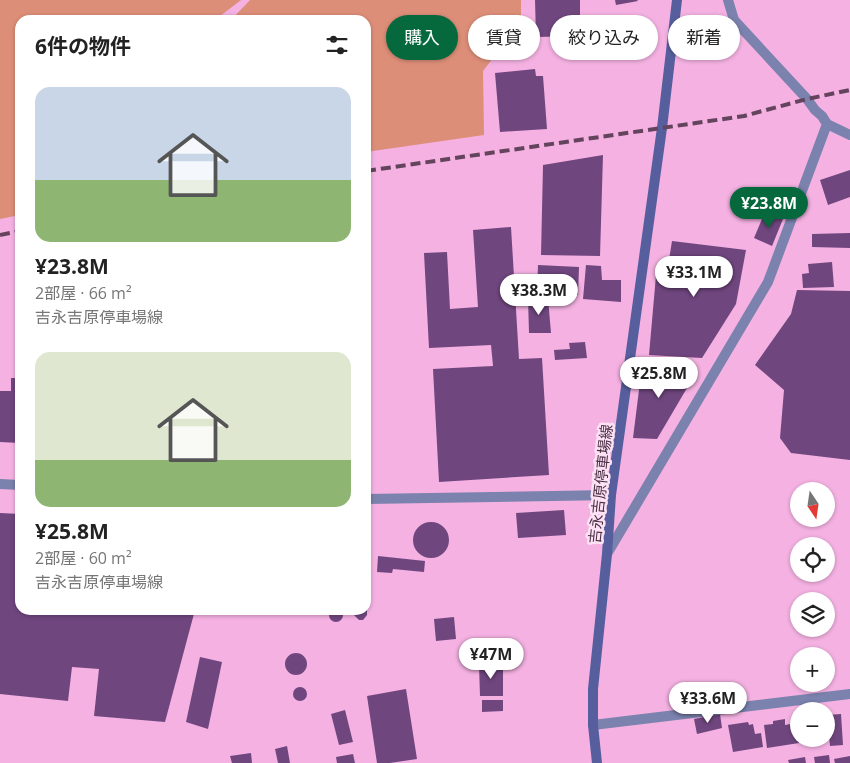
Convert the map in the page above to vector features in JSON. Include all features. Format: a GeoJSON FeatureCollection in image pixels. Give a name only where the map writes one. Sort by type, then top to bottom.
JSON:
{"type":"FeatureCollection","features":[{"type":"Feature","properties":{"kind":"main road","name":"吉永吉原停車場線"},"geometry":{"type":"LineString","coordinates":[[597,763],[593,725],[593,689],[612,495],[662,128],[677,0]]}},
{"type":"Feature","properties":{"kind":"street"},"geometry":{"type":"LineString","coordinates":[[728,0],[734,20],[807,99],[827,124],[850,135]]}},
{"type":"Feature","properties":{"kind":"street"},"geometry":{"type":"LineString","coordinates":[[607,554],[768,282],[827,124]]}},
{"type":"Feature","properties":{"kind":"street"},"geometry":{"type":"LineString","coordinates":[[0,484],[15,484]]}},
{"type":"Feature","properties":{"kind":"street"},"geometry":{"type":"LineString","coordinates":[[371,499],[612,495]]}},
{"type":"Feature","properties":{"kind":"street"},"geometry":{"type":"LineString","coordinates":[[593,725],[850,694]]}},
{"type":"Feature","properties":{"kind":"shaded area"},"geometry":{"type":"Polygon","coordinates":[[[0,0],[241,0],[222,15],[15,15],[15,216],[0,219],[0,0]]]}},
{"type":"Feature","properties":{"kind":"shaded area"},"geometry":{"type":"Polygon","coordinates":[[[250,0],[521,0],[521,15],[468,15],[468,60],[492,60],[483,71],[484,135],[371,151],[371,15],[236,15],[250,0]]]}},
{"type":"Feature","properties":{"kind":"building"},"geometry":{"type":"Polygon","coordinates":[[[535,0],[580,0],[580,15],[550,15],[550,37],[540,37],[540,15],[535,15],[535,0]]]}},
{"type":"Feature","properties":{"kind":"building"},"geometry":{"type":"Polygon","coordinates":[[[615,0],[637,0],[638,1],[616,5],[615,0]]]}},
{"type":"Feature","properties":{"kind":"building"},"geometry":{"type":"Polygon","coordinates":[[[535,69],[536,76],[543,76],[547,129],[500,132],[495,73],[535,69]]]}},
{"type":"Feature","properties":{"kind":"building"},"geometry":{"type":"Polygon","coordinates":[[[603,155],[600,256],[541,255],[543,165],[603,155]]]}},
{"type":"Feature","properties":{"kind":"building"},"geometry":{"type":"Polygon","coordinates":[[[850,170],[850,197],[828,205],[820,180],[850,170]]]}},
{"type":"Feature","properties":{"kind":"building"},"geometry":{"type":"Polygon","coordinates":[[[765,212],[783,219],[772,246],[754,238],[765,212]]]}},
{"type":"Feature","properties":{"kind":"building"},"geometry":{"type":"Polygon","coordinates":[[[511,227],[519,359],[542,358],[549,475],[439,482],[433,369],[493,366],[491,345],[429,348],[424,253],[447,252],[450,309],[478,307],[473,230],[511,227]]]}},
{"type":"Feature","properties":{"kind":"building"},"geometry":{"type":"Polygon","coordinates":[[[850,233],[850,248],[812,247],[812,234],[850,233]]]}},
{"type":"Feature","properties":{"kind":"building"},"geometry":{"type":"Polygon","coordinates":[[[672,241],[746,250],[736,304],[702,358],[649,355],[657,264],[668,266],[672,241]]]}},
{"type":"Feature","properties":{"kind":"building"},"geometry":{"type":"Polygon","coordinates":[[[832,262],[834,287],[803,288],[802,274],[809,273],[808,264],[832,262]]]}},
{"type":"Feature","properties":{"kind":"building"},"geometry":{"type":"Polygon","coordinates":[[[538,265],[579,267],[578,295],[537,294],[538,265]]]}},
{"type":"Feature","properties":{"kind":"building"},"geometry":{"type":"Polygon","coordinates":[[[586,265],[601,266],[602,280],[621,280],[621,302],[583,299],[586,265]]]}},
{"type":"Feature","properties":{"kind":"building"},"geometry":{"type":"Polygon","coordinates":[[[797,290],[850,291],[850,460],[791,453],[780,438],[784,390],[755,365],[791,314],[797,290]]]}},
{"type":"Feature","properties":{"kind":"building"},"geometry":{"type":"Polygon","coordinates":[[[528,298],[548,298],[551,333],[529,333],[528,298]]]}},
{"type":"Feature","properties":{"kind":"building"},"geometry":{"type":"Polygon","coordinates":[[[585,342],[587,358],[555,360],[554,350],[570,349],[569,343],[585,342]]]}},
{"type":"Feature","properties":{"kind":"building"},"geometry":{"type":"Polygon","coordinates":[[[642,366],[697,371],[657,439],[633,438],[642,366]]]}},
{"type":"Feature","properties":{"kind":"building"},"geometry":{"type":"Polygon","coordinates":[[[11,378],[15,378],[15,443],[0,442],[0,391],[11,391],[11,378]]]}},
{"type":"Feature","properties":{"kind":"building"},"geometry":{"type":"Polygon","coordinates":[[[564,510],[566,535],[518,538],[516,513],[564,510]]]}},
{"type":"Feature","properties":{"kind":"building"},"geometry":{"type":"Polygon","coordinates":[[[0,513],[15,514],[15,615],[194,615],[165,722],[94,716],[99,669],[72,667],[68,701],[0,694],[0,513]]]}},
{"type":"Feature","properties":{"kind":"building"},"geometry":{"type":"Polygon","coordinates":[[[431,522],[443,528],[449,540],[443,552],[431,558],[419,552],[413,540],[419,528],[431,522]]]}},
{"type":"Feature","properties":{"kind":"building"},"geometry":{"type":"Polygon","coordinates":[[[378,556],[425,561],[424,572],[393,569],[392,573],[377,572],[378,556]]]}},
{"type":"Feature","properties":{"kind":"building"},"geometry":{"type":"Polygon","coordinates":[[[329,615],[343,615],[341,620],[336,622],[329,615]]]}},
{"type":"Feature","properties":{"kind":"building"},"geometry":{"type":"Polygon","coordinates":[[[354,615],[367,615],[363,620],[359,620],[354,615]]]}},
{"type":"Feature","properties":{"kind":"building"},"geometry":{"type":"Polygon","coordinates":[[[454,617],[456,639],[436,641],[434,619],[454,617]]]}},
{"type":"Feature","properties":{"kind":"building"},"geometry":{"type":"Polygon","coordinates":[[[500,640],[501,662],[480,663],[478,641],[500,640]]]}},
{"type":"Feature","properties":{"kind":"building"},"geometry":{"type":"Polygon","coordinates":[[[296,653],[304,656],[307,664],[304,672],[296,675],[288,672],[285,664],[288,656],[296,653]]]}},
{"type":"Feature","properties":{"kind":"building"},"geometry":{"type":"Polygon","coordinates":[[[200,657],[222,662],[208,729],[186,722],[200,657]]]}},
{"type":"Feature","properties":{"kind":"building"},"geometry":{"type":"Polygon","coordinates":[[[479,665],[503,665],[503,696],[480,696],[479,665]]]}},
{"type":"Feature","properties":{"kind":"building"},"geometry":{"type":"Polygon","coordinates":[[[300,687],[305,689],[307,694],[305,699],[300,701],[295,699],[293,694],[295,689],[300,687]]]}},
{"type":"Feature","properties":{"kind":"building"},"geometry":{"type":"Polygon","coordinates":[[[406,689],[417,759],[377,763],[367,696],[406,689]]]}},
{"type":"Feature","properties":{"kind":"building"},"geometry":{"type":"Polygon","coordinates":[[[482,700],[503,700],[503,711],[482,712],[482,700]]]}},
{"type":"Feature","properties":{"kind":"building"},"geometry":{"type":"Polygon","coordinates":[[[345,710],[353,742],[339,745],[331,714],[345,710]]]}},
{"type":"Feature","properties":{"kind":"building"},"geometry":{"type":"Polygon","coordinates":[[[720,714],[722,728],[697,734],[694,719],[720,714]]]}},
{"type":"Feature","properties":{"kind":"building"},"geometry":{"type":"Polygon","coordinates":[[[835,714],[841,714],[843,745],[835,746],[835,714]]]}},
{"type":"Feature","properties":{"kind":"building"},"geometry":{"type":"Polygon","coordinates":[[[785,719],[785,725],[790,724],[790,744],[767,748],[764,725],[773,724],[773,721],[785,719]]]}},
{"type":"Feature","properties":{"kind":"building"},"geometry":{"type":"Polygon","coordinates":[[[748,722],[749,725],[753,724],[755,734],[761,733],[763,747],[733,752],[728,725],[748,722]]]}},
{"type":"Feature","properties":{"kind":"building"},"geometry":{"type":"Polygon","coordinates":[[[287,746],[290,763],[278,763],[275,749],[287,746]]]}},
{"type":"Feature","properties":{"kind":"building"},"geometry":{"type":"Polygon","coordinates":[[[251,753],[252,763],[232,763],[230,756],[251,753]]]}},
{"type":"Feature","properties":{"kind":"building"},"geometry":{"type":"Polygon","coordinates":[[[353,754],[355,763],[337,763],[336,757],[353,754]]]}},
{"type":"Feature","properties":{"kind":"building"},"geometry":{"type":"Polygon","coordinates":[[[829,755],[830,763],[815,763],[814,757],[829,755]]]}},
{"type":"Feature","properties":{"kind":"building"},"geometry":{"type":"Polygon","coordinates":[[[850,756],[850,763],[835,763],[834,759],[850,756]]]}},
{"type":"Feature","properties":{"kind":"building"},"geometry":{"type":"Polygon","coordinates":[[[805,757],[806,763],[789,763],[788,760],[805,757]]]}},
{"type":"Feature","properties":{"kind":"railway"},"geometry":{"type":"LineString","coordinates":[[371,170],[744,116],[807,99],[850,90]]}},
{"type":"Feature","properties":{"kind":"railway"},"geometry":{"type":"LineString","coordinates":[[0,235],[15,232]]}}]}
